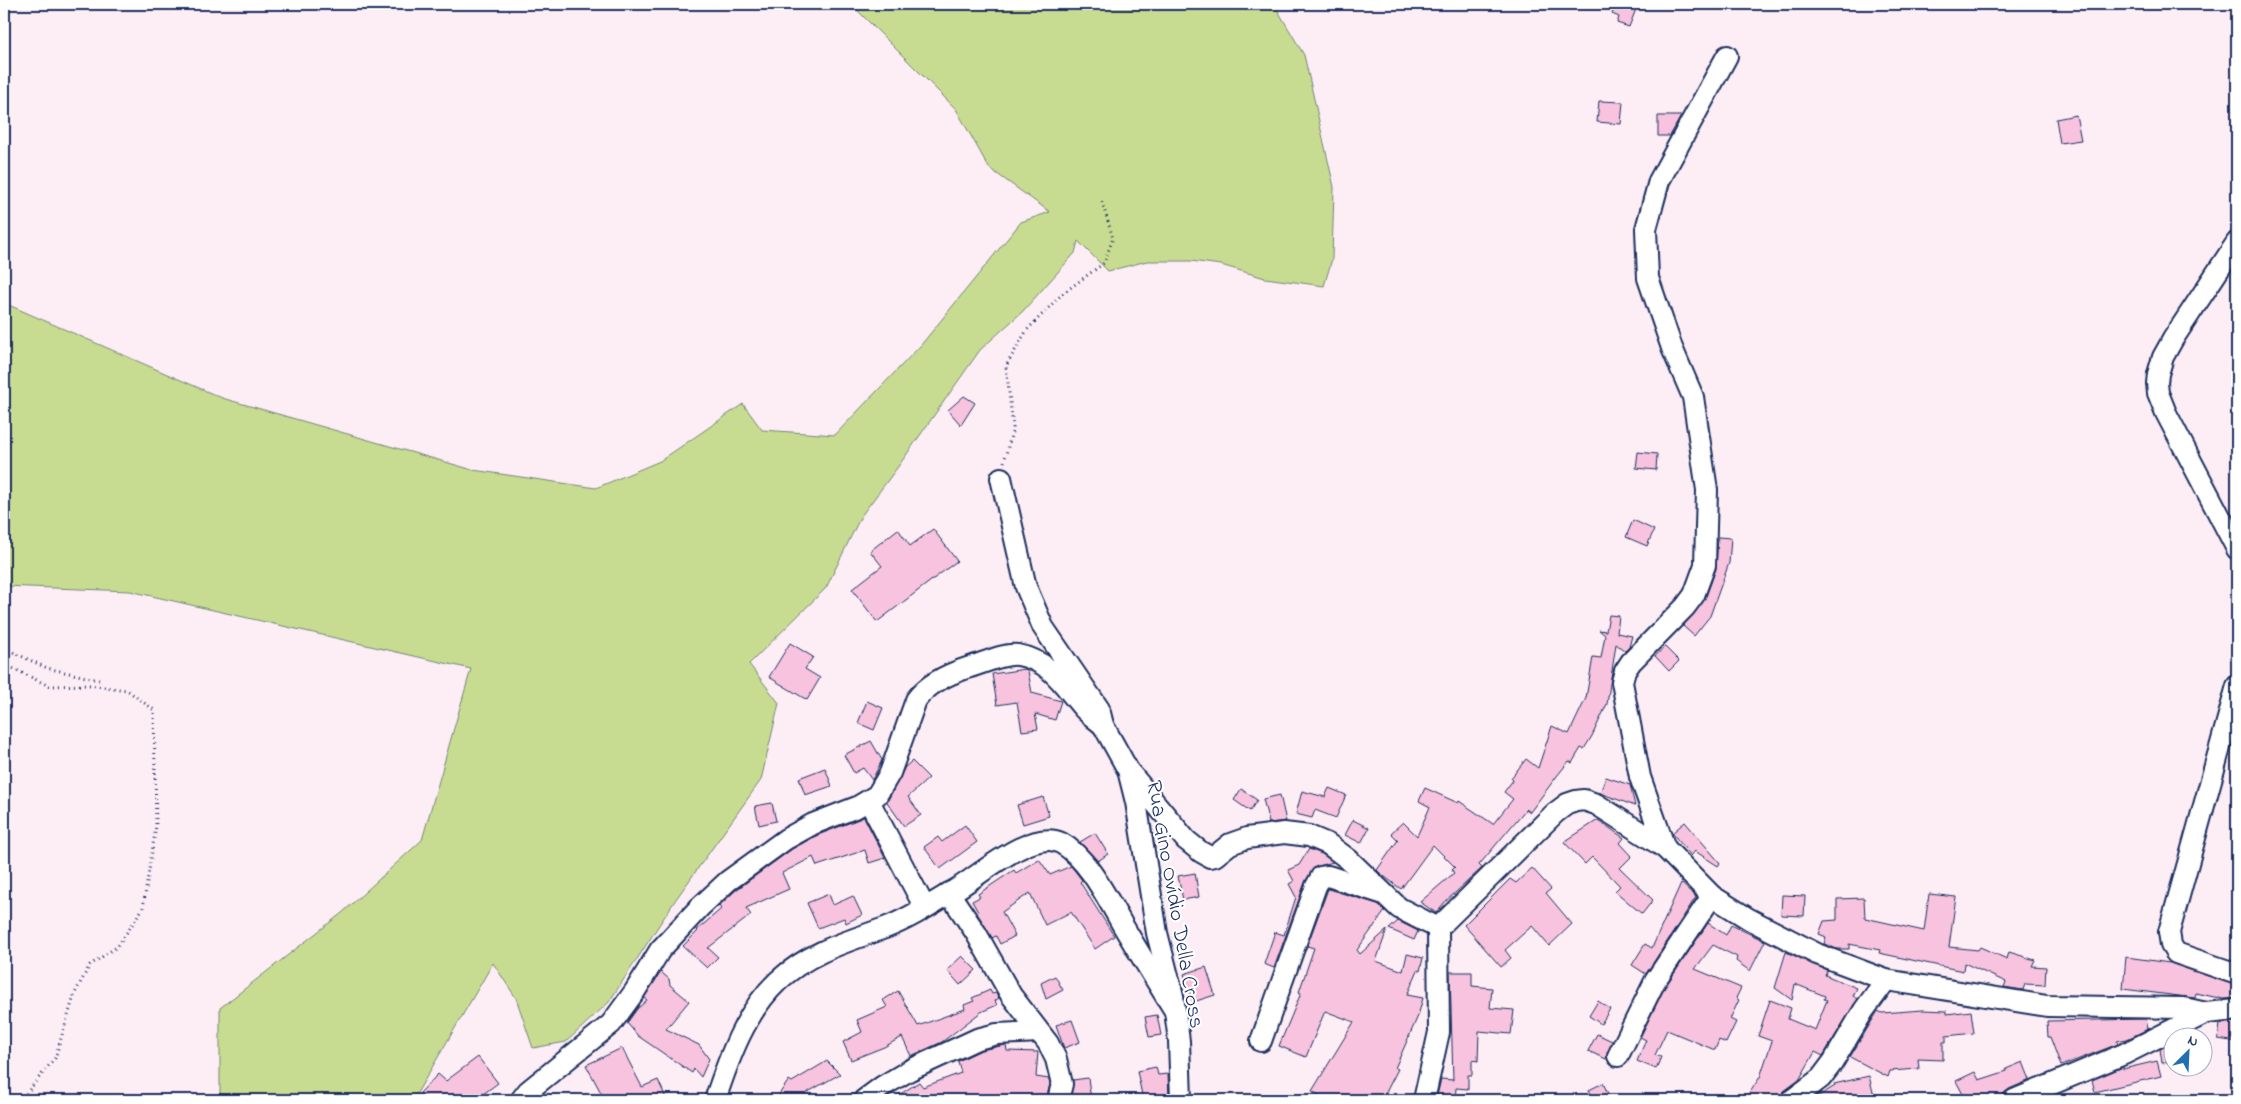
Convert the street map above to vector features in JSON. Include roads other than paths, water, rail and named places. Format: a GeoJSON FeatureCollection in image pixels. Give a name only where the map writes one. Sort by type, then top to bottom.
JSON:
{"type":"FeatureCollection","features":[{"type":"Feature","properties":{"kind":"street"},"geometry":{"type":"LineString","coordinates":[[1665,848],[1640,777],[1622,682],[1625,671],[1631,662],[1685,607],[1701,580],[1705,565],[1707,490],[1693,397],[1672,348],[1648,278],[1646,229],[1660,181],[1727,56]]}},
{"type":"Feature","properties":{"kind":"street"},"geometry":{"type":"LineString","coordinates":[[2237,242],[2170,344],[2160,366],[2157,383],[2158,393],[2166,413],[2237,549]]}},
{"type":"Feature","properties":{"kind":"street","name":"Rua Gino Ovídio Della Cross"},"geometry":{"type":"LineString","coordinates":[[1001,478],[1026,587],[1044,627],[1099,710],[1103,725],[1128,770],[1136,802],[1157,933],[1175,1011],[1181,1100]]}},
{"type":"Feature","properties":{"kind":"street"},"geometry":{"type":"LineString","coordinates":[[521,1100],[528,1091],[611,1024],[634,992],[660,950],[695,912],[728,882],[800,832],[869,801],[877,795],[886,781],[911,710],[922,691],[968,668],[1018,655],[1058,675],[1086,711],[1103,725]]}},
{"type":"Feature","properties":{"kind":"street"},"geometry":{"type":"LineString","coordinates":[[2237,686],[2169,936],[2172,948],[2180,955],[2237,974]]}},
{"type":"Feature","properties":{"kind":"street"},"geometry":{"type":"LineString","coordinates":[[1128,770],[1186,840],[1207,856],[1215,856],[1233,843],[1247,838],[1284,833],[1309,836],[1328,844],[1341,854],[1368,877],[1398,908],[1438,928]]}},
{"type":"Feature","properties":{"kind":"street"},"geometry":{"type":"LineString","coordinates":[[1424,1100],[1439,1032],[1438,928],[1560,810],[1576,801],[1588,800],[1596,804],[1665,848],[1712,896],[1749,919],[1817,954],[1886,980],[2047,1006],[2184,1008],[2206,1013],[2237,1010]]}},
{"type":"Feature","properties":{"kind":"street"},"geometry":{"type":"LineString","coordinates":[[869,801],[925,908]]}},
{"type":"Feature","properties":{"kind":"street"},"geometry":{"type":"LineString","coordinates":[[715,1100],[727,1064],[748,1020],[768,991],[796,966],[814,955],[860,936],[886,928],[925,908],[950,894],[1020,847],[1039,840],[1059,842],[1074,852],[1093,876],[1175,1011]]}},
{"type":"Feature","properties":{"kind":"street"},"geometry":{"type":"LineString","coordinates":[[1261,1041],[1316,886],[1321,877],[1328,876],[1383,894]]}},
{"type":"Feature","properties":{"kind":"street"},"geometry":{"type":"LineString","coordinates":[[950,894],[976,933],[1011,994],[1048,1043],[1056,1059],[1062,1084],[1058,1100]]}},
{"type":"Feature","properties":{"kind":"street"},"geometry":{"type":"LineString","coordinates":[[1618,1056],[1655,981],[1712,896]]}},
{"type":"Feature","properties":{"kind":"street"},"geometry":{"type":"LineString","coordinates":[[1792,1100],[1821,1078],[1833,1062],[1864,1010],[1886,980]]}},
{"type":"Feature","properties":{"kind":"street"},"geometry":{"type":"LineString","coordinates":[[2014,1100],[2124,1054],[2206,1013]]}},
{"type":"Feature","properties":{"kind":"street"},"geometry":{"type":"LineString","coordinates":[[864,1100],[910,1070],[977,1039],[997,1034],[1039,1032]]}}]}
